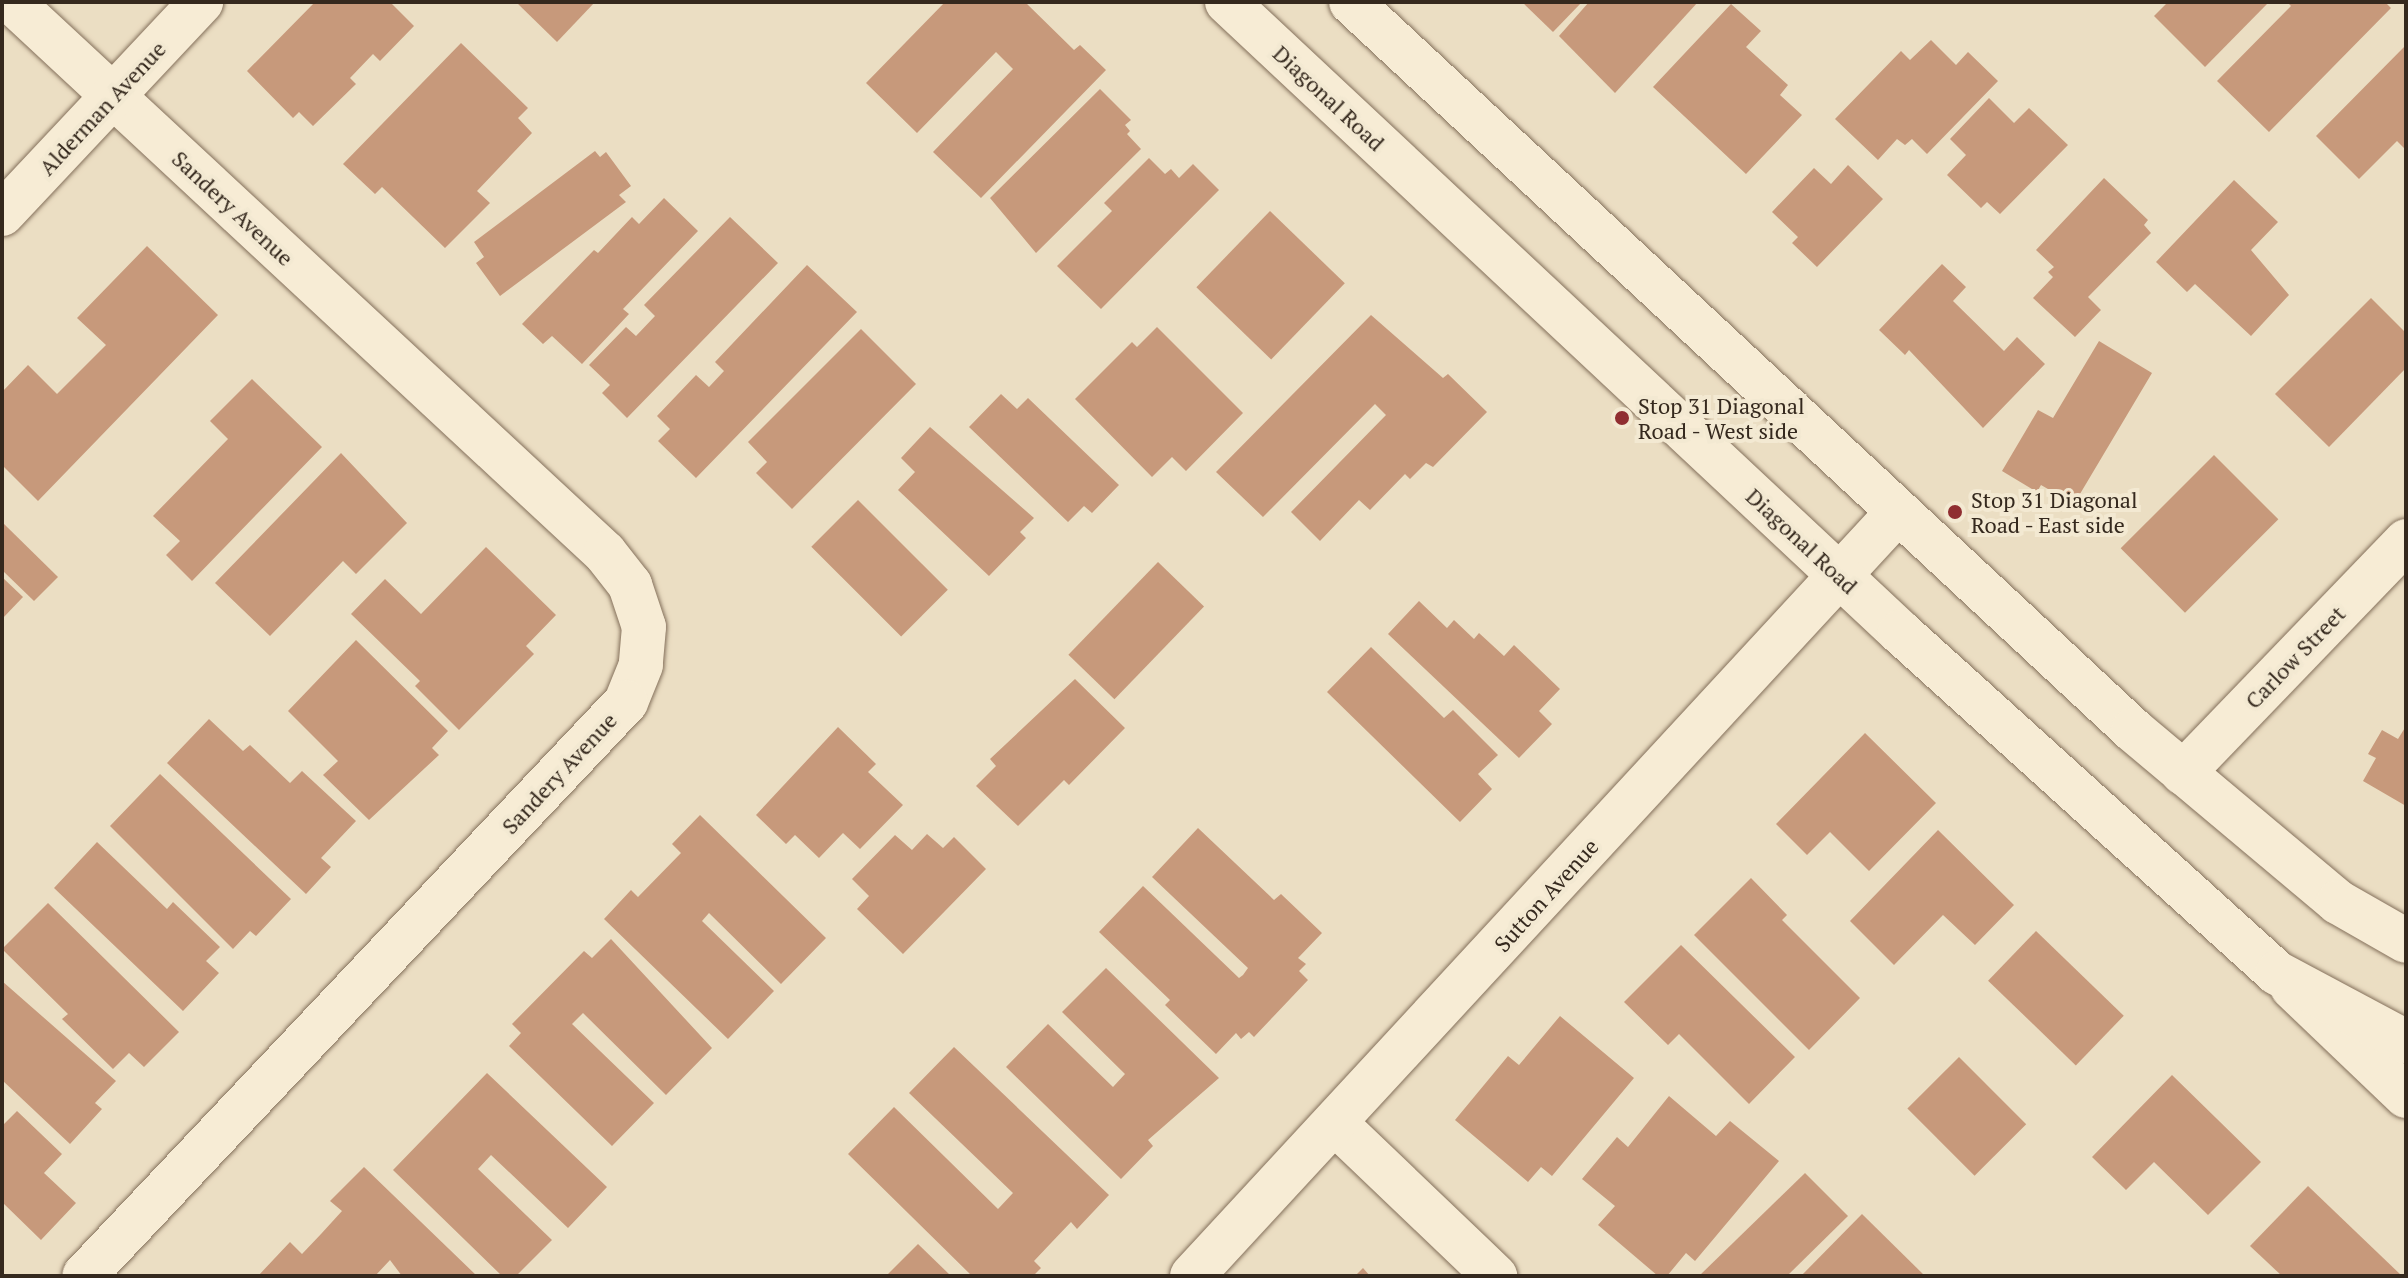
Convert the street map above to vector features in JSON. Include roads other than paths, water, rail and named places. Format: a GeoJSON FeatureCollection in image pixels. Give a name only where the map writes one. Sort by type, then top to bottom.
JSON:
{"type":"FeatureCollection","features":[{"type":"Feature","properties":{"kind":"street","name":"Sandery Avenue"},"geometry":{"type":"LineString","coordinates":[[12,2],[605,553],[630,585],[644,627],[641,665],[626,702],[84,1276]]}},
{"type":"Feature","properties":{"kind":"street","name":"Alderman Avenue"},"geometry":{"type":"LineString","coordinates":[[2,214],[201,2]]}},
{"type":"Feature","properties":{"kind":"street","name":"Diagonal Road"},"geometry":{"type":"LineString","coordinates":[[1227,2],[1839,575],[2277,973],[2406,1042]]}},
{"type":"Feature","properties":{"kind":"street"},"geometry":{"type":"LineString","coordinates":[[1351,2],[2183,773],[2338,902],[2406,941]]}},
{"type":"Feature","properties":{"kind":"street","name":"Sutton Avenue"},"geometry":{"type":"LineString","coordinates":[[1192,1276],[1337,1125],[1898,512]]}},
{"type":"Feature","properties":{"kind":"street","name":"Carlow Street"},"geometry":{"type":"LineString","coordinates":[[2183,773],[2406,541]]}},
{"type":"Feature","properties":{"kind":"street"},"geometry":{"type":"LineString","coordinates":[[2277,973],[2406,1096]]}},
{"type":"Feature","properties":{"kind":"street"},"geometry":{"type":"LineString","coordinates":[[1337,1125],[1495,1276]]}},
{"type":"Feature","properties":{"kind":"place","name":"Stop 31 Diagonal Road - West side"},"geometry":{"type":"Point","coordinates":[1622,418]}},
{"type":"Feature","properties":{"kind":"place","name":"Stop 31 Diagonal Road - East side"},"geometry":{"type":"Point","coordinates":[1955,512]}}]}
